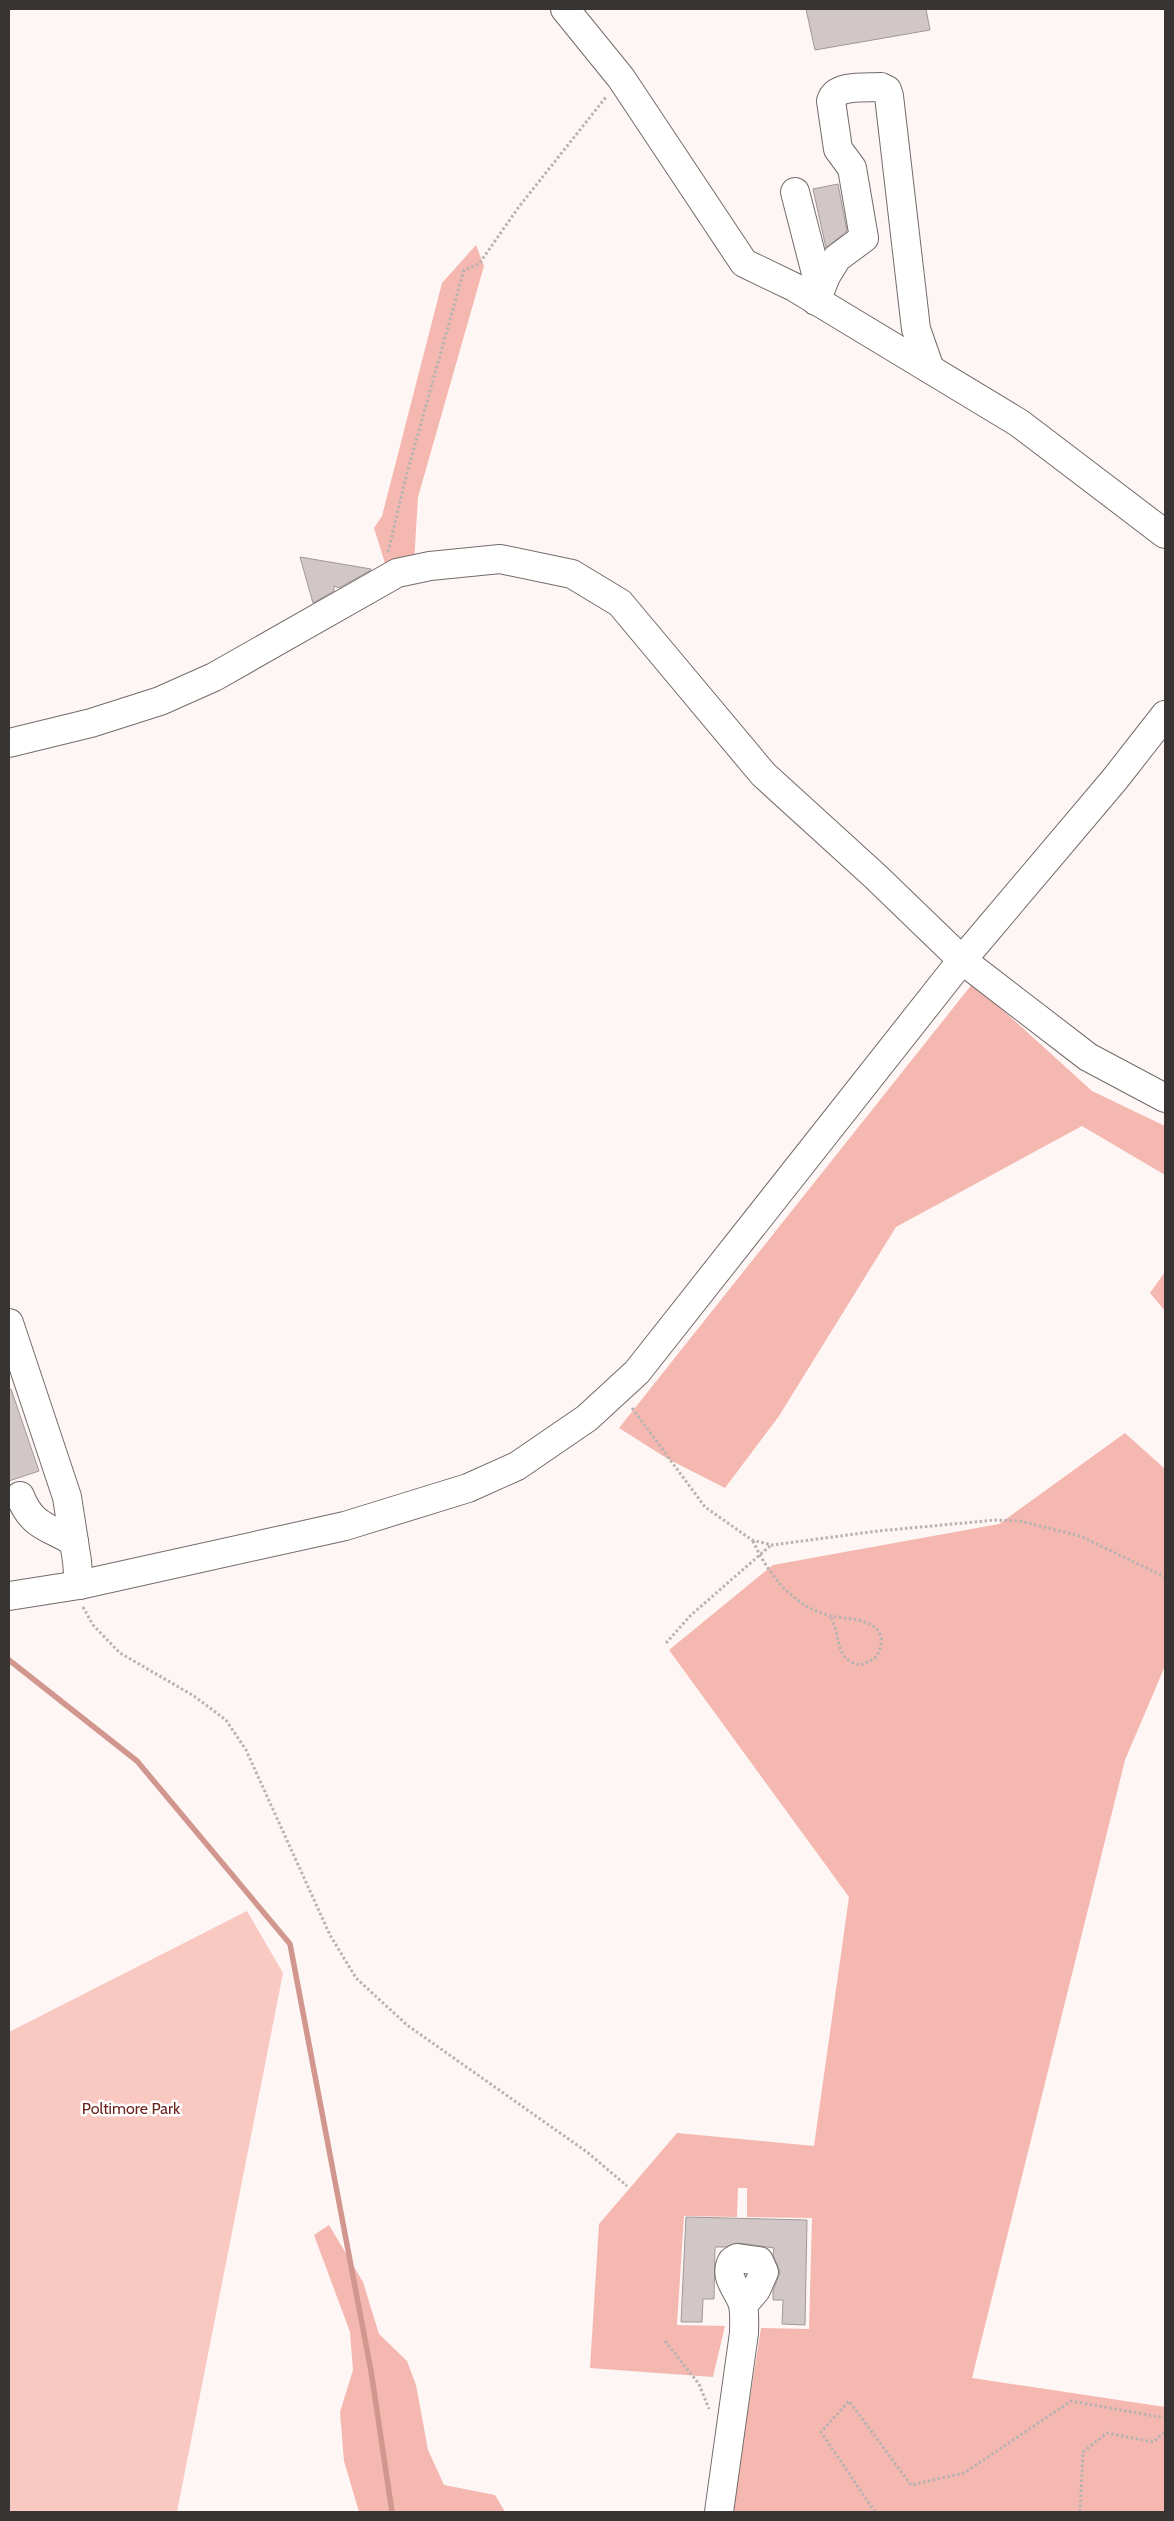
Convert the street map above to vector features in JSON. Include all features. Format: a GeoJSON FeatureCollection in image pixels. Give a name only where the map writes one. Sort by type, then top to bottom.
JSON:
{"type":"FeatureCollection","features":[{"type":"Feature","properties":{"kind":"street"},"geometry":{"type":"LineString","coordinates":[[565,9],[621,78],[744,264],[818,295],[930,369],[1019,423],[1165,534]]}},
{"type":"Feature","properties":{"kind":"street"},"geometry":{"type":"LineString","coordinates":[[818,295],[837,258],[864,238],[852,168],[838,149],[831,101],[832,95],[839,90],[881,87],[887,90],[889,96],[916,329],[930,369]]}},
{"type":"Feature","properties":{"kind":"street"},"geometry":{"type":"LineString","coordinates":[[796,192],[818,295]]}},
{"type":"Feature","properties":{"kind":"street"},"geometry":{"type":"LineString","coordinates":[[9,743],[92,723],[160,701],[214,677],[398,573],[430,566],[500,559],[572,574],[620,604],[763,774],[875,876],[962,960],[1088,1057],[1165,1098]]}},
{"type":"Feature","properties":{"kind":"street"},"geometry":{"type":"LineString","coordinates":[[9,1596],[78,1585],[345,1526],[468,1488],[517,1466],[588,1418],[637,1372],[962,960],[1115,779],[1165,715]]}},
{"type":"Feature","properties":{"kind":"street"},"geometry":{"type":"LineString","coordinates":[[9,1323],[67,1497],[78,1585]]}},
{"type":"Feature","properties":{"kind":"street"},"geometry":{"type":"LineString","coordinates":[[20,1496],[26,1513],[38,1523],[74,1542]]}},
{"type":"Feature","properties":{"kind":"street"},"geometry":{"type":"LineString","coordinates":[[719,2512],[744,2333],[743,2305]]}},
{"type":"Feature","properties":{"kind":"path"},"geometry":{"type":"LineString","coordinates":[[398,573],[388,554],[407,473],[464,270],[479,264],[518,208],[621,78]]}},
{"type":"Feature","properties":{"kind":"path"},"geometry":{"type":"LineString","coordinates":[[619,1389],[705,1507],[752,1540],[772,1545],[916,1527],[996,1520],[1020,1521],[1080,1536],[1165,1577]]}},
{"type":"Feature","properties":{"kind":"path"},"geometry":{"type":"LineString","coordinates":[[752,1540],[773,1576],[785,1589],[812,1609],[830,1616],[874,1626],[881,1639],[879,1654],[874,1659],[861,1665],[847,1660],[842,1654],[837,1627],[830,1616]]}},
{"type":"Feature","properties":{"kind":"path"},"geometry":{"type":"LineString","coordinates":[[666,1643],[690,1616],[772,1545]]}},
{"type":"Feature","properties":{"kind":"path"},"geometry":{"type":"LineString","coordinates":[[78,1585],[82,1605],[94,1625],[120,1653],[194,1696],[226,1720],[246,1750],[330,1935],[356,1978],[407,2025],[587,2152],[627,2186]]}},
{"type":"Feature","properties":{"kind":"path"},"geometry":{"type":"LineString","coordinates":[[665,2341],[699,2384],[710,2411]]}},
{"type":"Feature","properties":{"kind":"path"},"geometry":{"type":"LineString","coordinates":[[875,2512],[821,2432],[849,2401],[911,2484],[964,2473],[1071,2401],[1165,2418]]}},
{"type":"Feature","properties":{"kind":"path"},"geometry":{"type":"LineString","coordinates":[[1080,2512],[1083,2452],[1107,2433],[1152,2442],[1165,2432]]}},
{"type":"Feature","properties":{"kind":"green space","name":"Poltimore Park"},"geometry":{"type":"Polygon","coordinates":[[[247,1911],[283,1973],[177,2512],[9,2512],[9,2032],[247,1911]]]}},
{"type":"Feature","properties":{"kind":"shaded area"},"geometry":{"type":"Polygon","coordinates":[[[476,245],[484,266],[418,497],[414,563],[389,576],[374,528],[382,516],[442,283],[476,245]]]}},
{"type":"Feature","properties":{"kind":"shaded area"},"geometry":{"type":"Polygon","coordinates":[[[973,983],[1092,1091],[1165,1126],[1165,1175],[1082,1126],[896,1227],[779,1416],[725,1488],[668,1459],[619,1428],[973,983]]]}},
{"type":"Feature","properties":{"kind":"shaded area"},"geometry":{"type":"Polygon","coordinates":[[[1165,1272],[1165,1311],[1150,1293],[1165,1272]]]}},
{"type":"Feature","properties":{"kind":"shaded area"},"geometry":{"type":"Polygon","coordinates":[[[1125,1433],[1165,1469],[1165,1666],[1125,1760],[972,2378],[1165,2407],[1165,2512],[732,2512],[761,2328],[809,2329],[812,2218],[747,2217],[747,2188],[738,2188],[737,2217],[684,2216],[677,2325],[725,2326],[713,2377],[590,2368],[599,2224],[677,2133],[814,2146],[849,1897],[669,1650],[773,1565],[999,1524],[1125,1433]]]}},
{"type":"Feature","properties":{"kind":"shaded area"},"geometry":{"type":"Polygon","coordinates":[[[329,2225],[363,2282],[379,2334],[407,2361],[416,2385],[428,2450],[444,2485],[495,2495],[505,2512],[359,2512],[344,2461],[340,2412],[353,2370],[350,2332],[314,2235],[329,2225]]]}},
{"type":"Feature","properties":{"kind":"building"},"geometry":{"type":"Polygon","coordinates":[[[806,9],[926,9],[930,30],[815,50],[806,9]]]}},
{"type":"Feature","properties":{"kind":"building"},"geometry":{"type":"Polygon","coordinates":[[[838,184],[847,231],[826,248],[813,189],[838,184]]]}},
{"type":"Feature","properties":{"kind":"building"},"geometry":{"type":"Polygon","coordinates":[[[300,557],[371,570],[339,588],[334,586],[334,591],[313,603],[300,557]]]}},
{"type":"Feature","properties":{"kind":"building"},"geometry":{"type":"Polygon","coordinates":[[[11,1389],[39,1471],[9,1481],[9,1390],[11,1389]]]}},
{"type":"Feature","properties":{"kind":"building"},"geometry":{"type":"Polygon","coordinates":[[[686,2217],[807,2220],[805,2325],[782,2324],[783,2300],[773,2300],[773,2291],[780,2272],[773,2255],[774,2248],[739,2243],[725,2247],[715,2247],[714,2299],[703,2299],[702,2322],[681,2322],[686,2217]]]}},
{"type":"Feature","properties":{"kind":"waterway"},"geometry":{"type":"LineString","coordinates":[[9,1660],[137,1761],[290,1944],[371,2371],[392,2512]]}}]}
